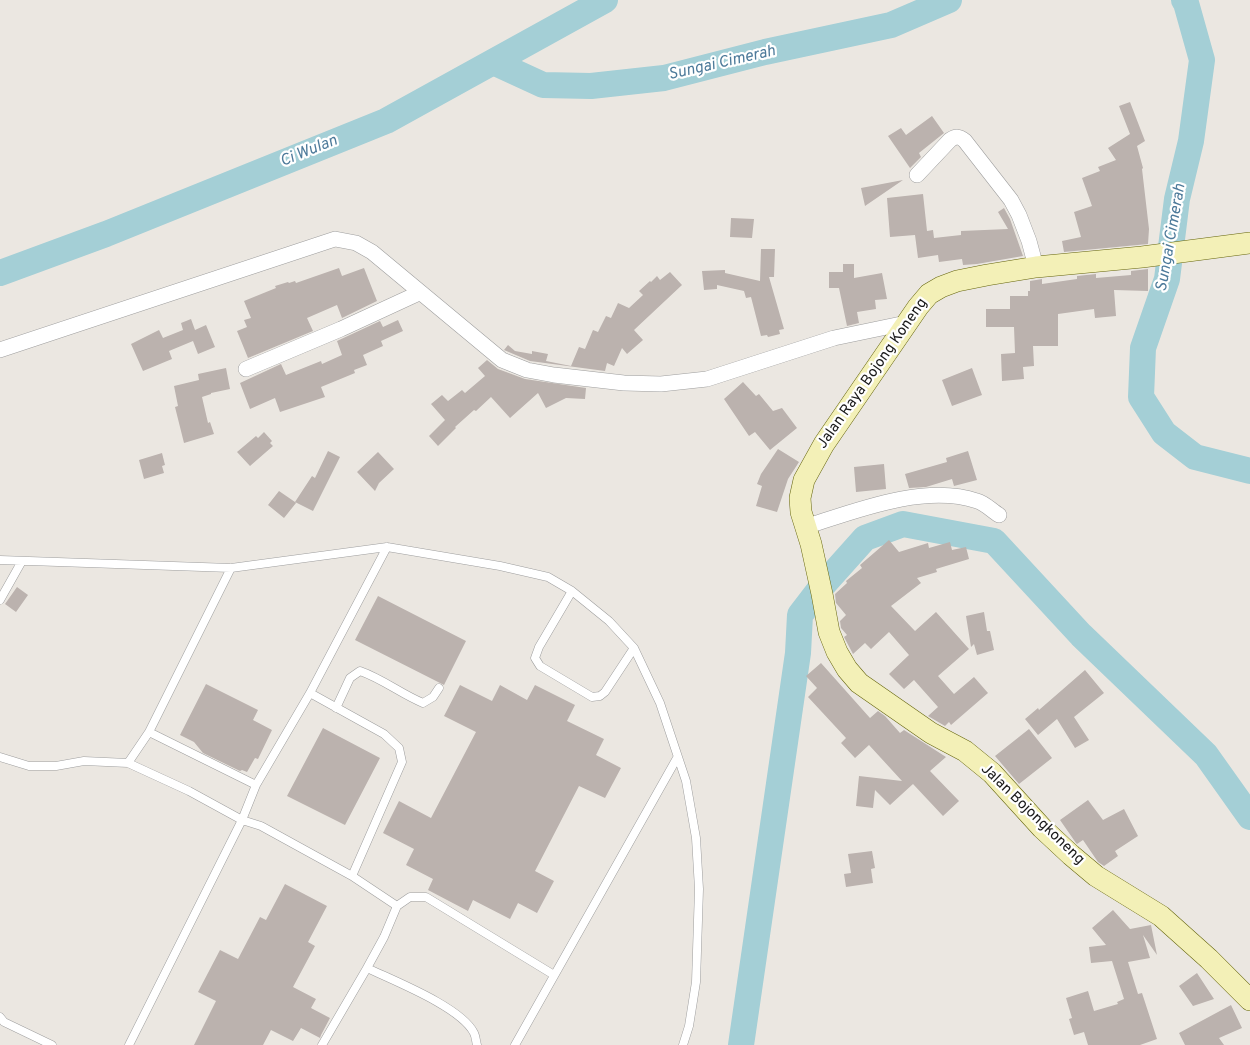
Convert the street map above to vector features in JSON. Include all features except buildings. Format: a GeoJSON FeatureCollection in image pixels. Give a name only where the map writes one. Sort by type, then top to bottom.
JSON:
{"type":"FeatureCollection","features":[{"type":"Feature","properties":{"kind":"main road","name":"Jalan Raya Bojong Koneng"},"geometry":{"type":"LineString","coordinates":[[822,594],[801,512],[800,498],[804,480],[824,444],[906,323],[929,294],[941,287],[980,276],[1036,267],[1142,257],[1250,243]]}},
{"type":"Feature","properties":{"kind":"main road","name":"Jalan Bojongkoneng"},"geometry":{"type":"LineString","coordinates":[[822,594],[829,632],[837,652],[847,669],[860,683],[992,772],[1042,828],[1071,855],[1096,876],[1161,916],[1209,959],[1250,1000]]}},
{"type":"Feature","properties":{"kind":"street"},"geometry":{"type":"LineString","coordinates":[[917,175],[954,136],[960,137],[1012,200],[1029,240],[1036,267]]}},
{"type":"Feature","properties":{"kind":"street"},"geometry":{"type":"LineString","coordinates":[[0,350],[335,239],[356,243],[372,252],[419,293],[502,360],[527,370],[554,375],[624,383],[661,384],[707,380],[834,338],[906,323]]}},
{"type":"Feature","properties":{"kind":"street"},"geometry":{"type":"LineString","coordinates":[[246,369],[341,329],[419,293]]}},
{"type":"Feature","properties":{"kind":"street"},"geometry":{"type":"LineString","coordinates":[[808,535],[858,510],[908,498],[933,495],[956,496],[978,501],[999,515]]}},
{"type":"Feature","properties":{"kind":"lane"},"geometry":{"type":"LineString","coordinates":[[129,1045],[242,820],[256,785],[310,693],[387,547]]}},
{"type":"Feature","properties":{"kind":"lane"},"geometry":{"type":"LineString","coordinates":[[0,560],[231,568],[387,547],[500,566],[548,577],[572,591],[609,621],[634,648],[660,703],[686,781],[696,838],[700,889],[696,982],[689,1026],[683,1045]]}},
{"type":"Feature","properties":{"kind":"lane"},"geometry":{"type":"LineString","coordinates":[[0,600],[22,561]]}},
{"type":"Feature","properties":{"kind":"lane"},"geometry":{"type":"LineString","coordinates":[[128,763],[150,732],[231,568]]}},
{"type":"Feature","properties":{"kind":"lane"},"geometry":{"type":"LineString","coordinates":[[572,591],[539,647],[535,658],[540,666],[592,697],[600,696],[605,692],[634,648]]}},
{"type":"Feature","properties":{"kind":"lane"},"geometry":{"type":"LineString","coordinates":[[336,708],[350,678],[360,671],[375,676],[408,697],[423,703],[433,697],[439,688]]}},
{"type":"Feature","properties":{"kind":"lane"},"geometry":{"type":"LineString","coordinates":[[310,693],[384,734],[399,748],[402,762],[352,876]]}},
{"type":"Feature","properties":{"kind":"lane"},"geometry":{"type":"LineString","coordinates":[[150,732],[256,785]]}},
{"type":"Feature","properties":{"kind":"lane"},"geometry":{"type":"LineString","coordinates":[[0,757],[29,766],[56,766],[84,760],[128,763],[189,791],[242,820],[261,826],[352,876],[397,906]]}},
{"type":"Feature","properties":{"kind":"lane"},"geometry":{"type":"LineString","coordinates":[[514,1045],[677,758]]}},
{"type":"Feature","properties":{"kind":"lane"},"geometry":{"type":"LineString","coordinates":[[322,1045],[384,937],[397,906],[410,897],[426,897],[554,975]]}},
{"type":"Feature","properties":{"kind":"lane"},"geometry":{"type":"LineString","coordinates":[[367,968],[438,1003],[456,1014],[474,1033],[477,1045]]}},
{"type":"Feature","properties":{"kind":"lane"},"geometry":{"type":"LineString","coordinates":[[0,1030],[2,1019],[52,1045]]}},
{"type":"Feature","properties":{"kind":"waterway","name":"Ci Wulan"},"geometry":{"type":"LineString","coordinates":[[0,273],[106,234],[386,121],[605,0]]}},
{"type":"Feature","properties":{"kind":"waterway","name":"Sungai Cimerah"},"geometry":{"type":"LineString","coordinates":[[493,62],[543,85],[591,86],[664,78],[765,52],[891,25],[949,0]]}},
{"type":"Feature","properties":{"kind":"waterway","name":"Sungai Cimerah"},"geometry":{"type":"LineString","coordinates":[[1184,0],[1202,60],[1191,141],[1177,199],[1167,279],[1143,348],[1141,397],[1164,433],[1195,457],[1250,471]]}},
{"type":"Feature","properties":{"kind":"waterway"},"geometry":{"type":"LineString","coordinates":[[741,1045],[798,653],[800,615],[823,585],[865,538],[903,524],[994,541],[1081,635],[1206,755],[1250,817]]}}]}
